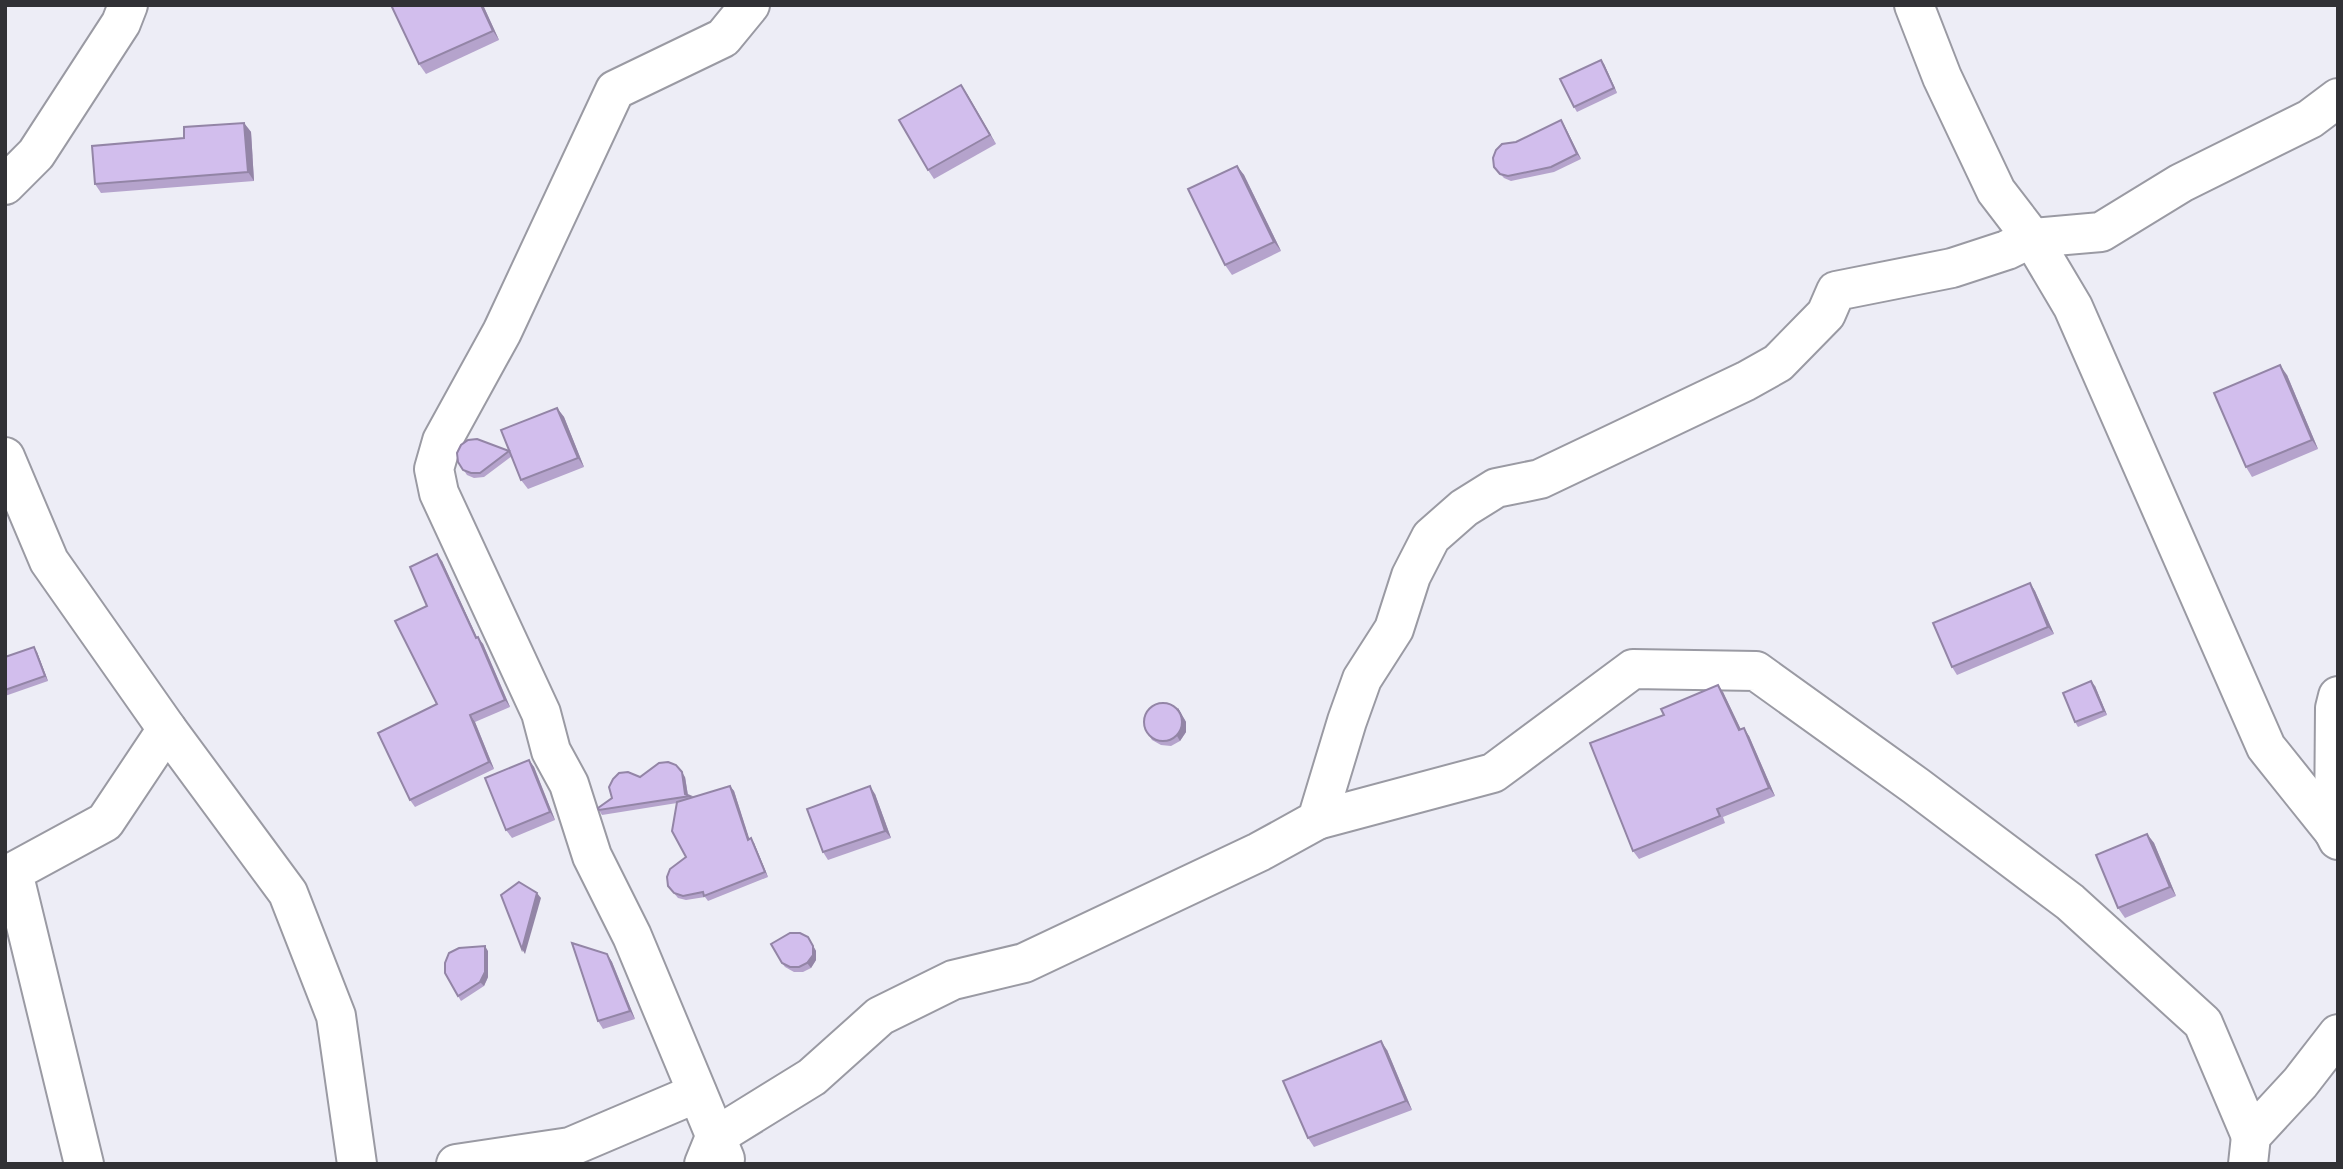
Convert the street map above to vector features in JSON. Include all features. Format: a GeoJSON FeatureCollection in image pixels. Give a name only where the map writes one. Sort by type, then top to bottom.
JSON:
{"type":"FeatureCollection","features":[{"type":"Feature","properties":{"kind":"street"},"geometry":{"type":"LineString","coordinates":[[5,185],[36,154],[121,23],[128,5]]}},
{"type":"Feature","properties":{"kind":"street"},"geometry":{"type":"LineString","coordinates":[[750,5],[723,38],[615,90],[502,332],[442,441],[434,469],[439,493],[541,713],[551,751],[569,784],[592,856],[632,936],[697,1093],[716,1155],[812,1077],[880,1016],[953,980],[1024,963],[1248,858],[1317,820],[1493,774],[1633,669],[1756,671],[1916,786],[2070,902],[2203,1023],[2250,1150]]}},
{"type":"Feature","properties":{"kind":"street"},"geometry":{"type":"LineString","coordinates":[[1914,5],[1942,77],[1996,191],[2032,238],[2073,307],[2266,747],[2336,836]]}},
{"type":"Feature","properties":{"kind":"street"},"geometry":{"type":"LineString","coordinates":[[1317,820],[1362,679],[1394,629],[1411,576],[1430,537],[1464,508],[1496,488],[1540,479],[1768,369],[1778,363],[1826,314],[1836,291],[1952,268],[2007,250],[2032,238],[2101,232],[2181,183],[2310,119],[2338,98]]}},
{"type":"Feature","properties":{"kind":"street"},"geometry":{"type":"LineString","coordinates":[[5,457],[49,561],[167,729],[288,893],[336,1016],[357,1164]]}},
{"type":"Feature","properties":{"kind":"street"},"geometry":{"type":"LineString","coordinates":[[2336,836],[2335,708],[2338,696]]}},
{"type":"Feature","properties":{"kind":"street"},"geometry":{"type":"LineString","coordinates":[[84,1164],[13,872],[105,822],[167,729]]}},
{"type":"Feature","properties":{"kind":"street"},"geometry":{"type":"LineString","coordinates":[[2250,1150],[2338,1034]]}},
{"type":"Feature","properties":{"kind":"street"},"geometry":{"type":"LineString","coordinates":[[456,1164],[570,1147],[697,1093]]}},
{"type":"Feature","properties":{"kind":"building"},"geometry":{"type":"Polygon","coordinates":[[[391,5],[481,5],[493,31],[419,64],[391,5]]]}},
{"type":"Feature","properties":{"kind":"building"},"geometry":{"type":"Polygon","coordinates":[[[1601,60],[1614,88],[1574,107],[1560,79],[1601,60]]]}},
{"type":"Feature","properties":{"kind":"building"},"geometry":{"type":"Polygon","coordinates":[[[961,85],[990,135],[928,170],[899,120],[961,85]]]}},
{"type":"Feature","properties":{"kind":"building"},"geometry":{"type":"Polygon","coordinates":[[[1561,120],[1577,154],[1551,167],[1508,176],[1500,174],[1494,167],[1493,158],[1502,144],[1516,142],[1561,120]]]}},
{"type":"Feature","properties":{"kind":"building"},"geometry":{"type":"Polygon","coordinates":[[[244,123],[248,172],[95,184],[92,146],[184,138],[184,127],[244,123]]]}},
{"type":"Feature","properties":{"kind":"building"},"geometry":{"type":"Polygon","coordinates":[[[1237,166],[1274,242],[1225,265],[1188,189],[1237,166]]]}},
{"type":"Feature","properties":{"kind":"building"},"geometry":{"type":"Polygon","coordinates":[[[2280,365],[2312,440],[2246,467],[2214,393],[2280,365]]]}},
{"type":"Feature","properties":{"kind":"building"},"geometry":{"type":"Polygon","coordinates":[[[557,408],[578,458],[521,480],[501,430],[557,408]]]}},
{"type":"Feature","properties":{"kind":"building"},"geometry":{"type":"Polygon","coordinates":[[[477,439],[509,451],[480,473],[471,473],[463,470],[457,453],[461,445],[468,440],[477,439]]]}},
{"type":"Feature","properties":{"kind":"building"},"geometry":{"type":"Polygon","coordinates":[[[437,554],[476,638],[478,637],[505,700],[470,715],[489,762],[410,800],[378,733],[437,704],[395,621],[427,606],[410,567],[437,554]]]}},
{"type":"Feature","properties":{"kind":"building"},"geometry":{"type":"Polygon","coordinates":[[[2030,583],[2048,627],[1952,667],[1933,623],[2030,583]]]}},
{"type":"Feature","properties":{"kind":"building"},"geometry":{"type":"Polygon","coordinates":[[[34,647],[45,676],[5,690],[5,657],[34,647]]]}},
{"type":"Feature","properties":{"kind":"building"},"geometry":{"type":"Polygon","coordinates":[[[2091,681],[2104,711],[2075,722],[2063,693],[2091,681]]]}},
{"type":"Feature","properties":{"kind":"building"},"geometry":{"type":"Polygon","coordinates":[[[1718,685],[1739,730],[1744,728],[1769,788],[1717,809],[1720,816],[1633,851],[1590,743],[1664,715],[1661,709],[1718,685]]]}},
{"type":"Feature","properties":{"kind":"building"},"geometry":{"type":"Polygon","coordinates":[[[1163,703],[1177,708],[1182,722],[1177,736],[1163,741],[1149,736],[1144,722],[1149,708],[1163,703]]]}},
{"type":"Feature","properties":{"kind":"building"},"geometry":{"type":"Polygon","coordinates":[[[529,760],[550,812],[506,830],[485,778],[529,760]]]}},
{"type":"Feature","properties":{"kind":"building"},"geometry":{"type":"Polygon","coordinates":[[[659,763],[676,765],[682,772],[685,794],[690,796],[599,810],[598,808],[612,798],[609,787],[619,773],[628,772],[640,777],[659,763]]]}},
{"type":"Feature","properties":{"kind":"building"},"geometry":{"type":"Polygon","coordinates":[[[730,786],[748,840],[751,838],[765,872],[704,896],[703,892],[683,896],[674,893],[668,886],[667,877],[670,869],[686,857],[672,831],[677,802],[730,786]]]}},
{"type":"Feature","properties":{"kind":"building"},"geometry":{"type":"Polygon","coordinates":[[[870,786],[885,831],[823,852],[807,809],[870,786]]]}},
{"type":"Feature","properties":{"kind":"building"},"geometry":{"type":"Polygon","coordinates":[[[2147,834],[2170,887],[2118,908],[2096,855],[2147,834]]]}},
{"type":"Feature","properties":{"kind":"building"},"geometry":{"type":"Polygon","coordinates":[[[519,882],[537,893],[522,949],[501,895],[519,882]]]}},
{"type":"Feature","properties":{"kind":"building"},"geometry":{"type":"Polygon","coordinates":[[[790,933],[800,933],[808,937],[813,946],[813,955],[807,963],[799,967],[782,963],[771,944],[790,933]]]}},
{"type":"Feature","properties":{"kind":"building"},"geometry":{"type":"Polygon","coordinates":[[[572,943],[607,954],[630,1011],[598,1021],[572,943]]]}},
{"type":"Feature","properties":{"kind":"building"},"geometry":{"type":"Polygon","coordinates":[[[485,946],[485,972],[480,982],[458,996],[445,973],[449,953],[459,948],[485,946]]]}},
{"type":"Feature","properties":{"kind":"building"},"geometry":{"type":"Polygon","coordinates":[[[1381,1041],[1406,1101],[1308,1138],[1283,1081],[1381,1041]]]}}]}
